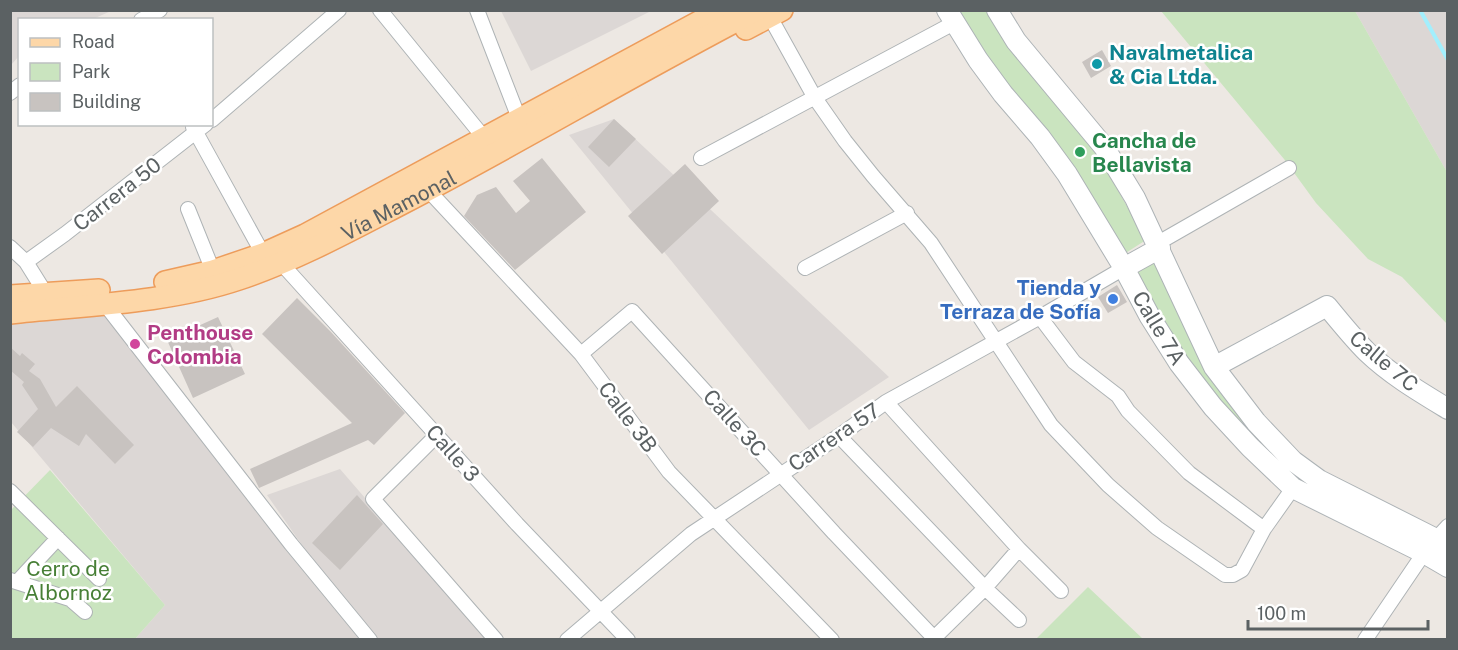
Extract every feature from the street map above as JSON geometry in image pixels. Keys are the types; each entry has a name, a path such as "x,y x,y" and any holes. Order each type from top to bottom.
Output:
{"main road":[{"path":"621,74 652,33 696,10"},
{"name":"Vía Mamonal","path":"10,296 148,284 305,253 428,190 681,40 721,10"},
{"name":"Vía Mamonal","path":"681,40 770,12"},
{"path":"621,74 669,69 770,12"},
{"name":"Vía Mamonal","path":"10,313 163,297 238,279 305,235 520,121 621,74"}],"street":[{"path":"145,18 160,10"},
{"path":"213,119 339,10"},
{"path":"380,10 485,139"},
{"path":"477,10 520,121"},
{"name":"Calle 7A","path":"997,10 1016,41 1104,147 1136,198 1214,367 1256,422 1293,461 1319,480 1439,541 1448,567"},
{"path":"770,12 815,98 852,149 907,213 952,272 995,342 1051,424 1108,485 1157,528 1225,575 1233,575 1242,570 1264,529 1293,488"},
{"path":"701,158 815,98 950,17"},
{"name":"Calle 7A","path":"950,17 1003,94 1040,137 1067,174 1179,363 1213,407 1250,447 1293,488 1439,541"},
{"name":"Calle 3","path":"198,127 272,258 599,611 628,639"},
{"name":"Carrera 50","path":"26,262 65,234 198,127"},
{"path":"1124,268 1289,168"},
{"name":"Calle 3B","path":"428,190 581,354 669,472 832,639"},
{"path":"188,209 213,271"},
{"path":"805,268 907,213"},
{"path":"10,247 26,262 46,294"},
{"name":"Carrera 57","path":"567,639 691,534 839,436 886,402 1124,268"},
{"path":"104,303 291,544 370,639"},
{"name":"Calle 7C","path":"1214,367 1327,306 1353,337 1383,366 1448,409"},
{"name":"Calle 3C","path":"581,354 632,311 934,639"},
{"path":"1040,317 1074,362 1118,396 1128,411 1189,473 1264,529"},
{"path":"886,402 1019,549 1061,591"},
{"path":"437,435 373,499 496,639"},
{"path":"839,436 985,588 1019,620"},
{"path":"10,491 99,579"},
{"path":"58,538 14,581 70,599 85,612"},
{"path":"1365,639 1439,541"},
{"path":"934,639 985,588 1019,549"}],"shaded area":[{"path":"11,10 111,10 95,18 18,18 18,57 11,65"},
{"path":"501,11 651,11 531,71"},
{"path":"1355,11 1447,11 1447,172"},
{"path":"614,119 889,377 809,430 569,135"},
{"path":"110,306 316,565 267,495 340,469 487,639 135,639 165,605 11,422 10,317"}],"green space":[{"path":"951,11 988,11 1098,155 1146,240 1121,256"},
{"path":"1161,11 1355,11 1447,172 1447,324 1402,277 1368,259 1316,203 1284,159"},
{"path":"1156,259 1252,426 1438,545 1296,482 1198,378 1130,272"},
{"name":"Cerro de Albornoz","path":"50,470 165,605 135,639 11,640 11,510"},
{"path":"1088,587 1143,639 1036,639"}],"building":[{"name":"Navalmetalica & Cia Ltda.","path":"1102,50 1111,66 1091,78 1082,62"},
{"path":"614,119 636,139 609,167 588,147"},
{"path":"542,158 586,212 515,270 464,216 477,195 496,187 516,213 530,201 513,181"},
{"path":"685,164 719,201 662,254 628,216"},
{"name":"Tienda y Terraza de Sofía","path":"1117,285 1127,302 1108,313 1098,297"},
{"path":"297,298 405,413 374,445 368,440 259,488 250,469 352,423 262,334"},
{"path":"218,317 245,374 193,398 167,340"},
{"path":"10,347 20,356 22,353 35,364 29,371 40,379 56,407 77,386 134,445 115,464 86,434 79,446 51,428 33,447 17,432 38,409 22,385 24,382 10,370"},
{"path":"357,495 383,524 340,570 312,543"}],"waterway":[{"path":"1420,10 1448,60"}],"place":[{"name":"Navalmetalica & Cia Ltda.","path":"1097,64"},
{"name":"Cancha de Bellavista","path":"1080,152"},
{"name":"Tienda y Terraza de Sofía","path":"1113,299"},
{"name":"Penthouse Colombia","path":"135,344"}]}
